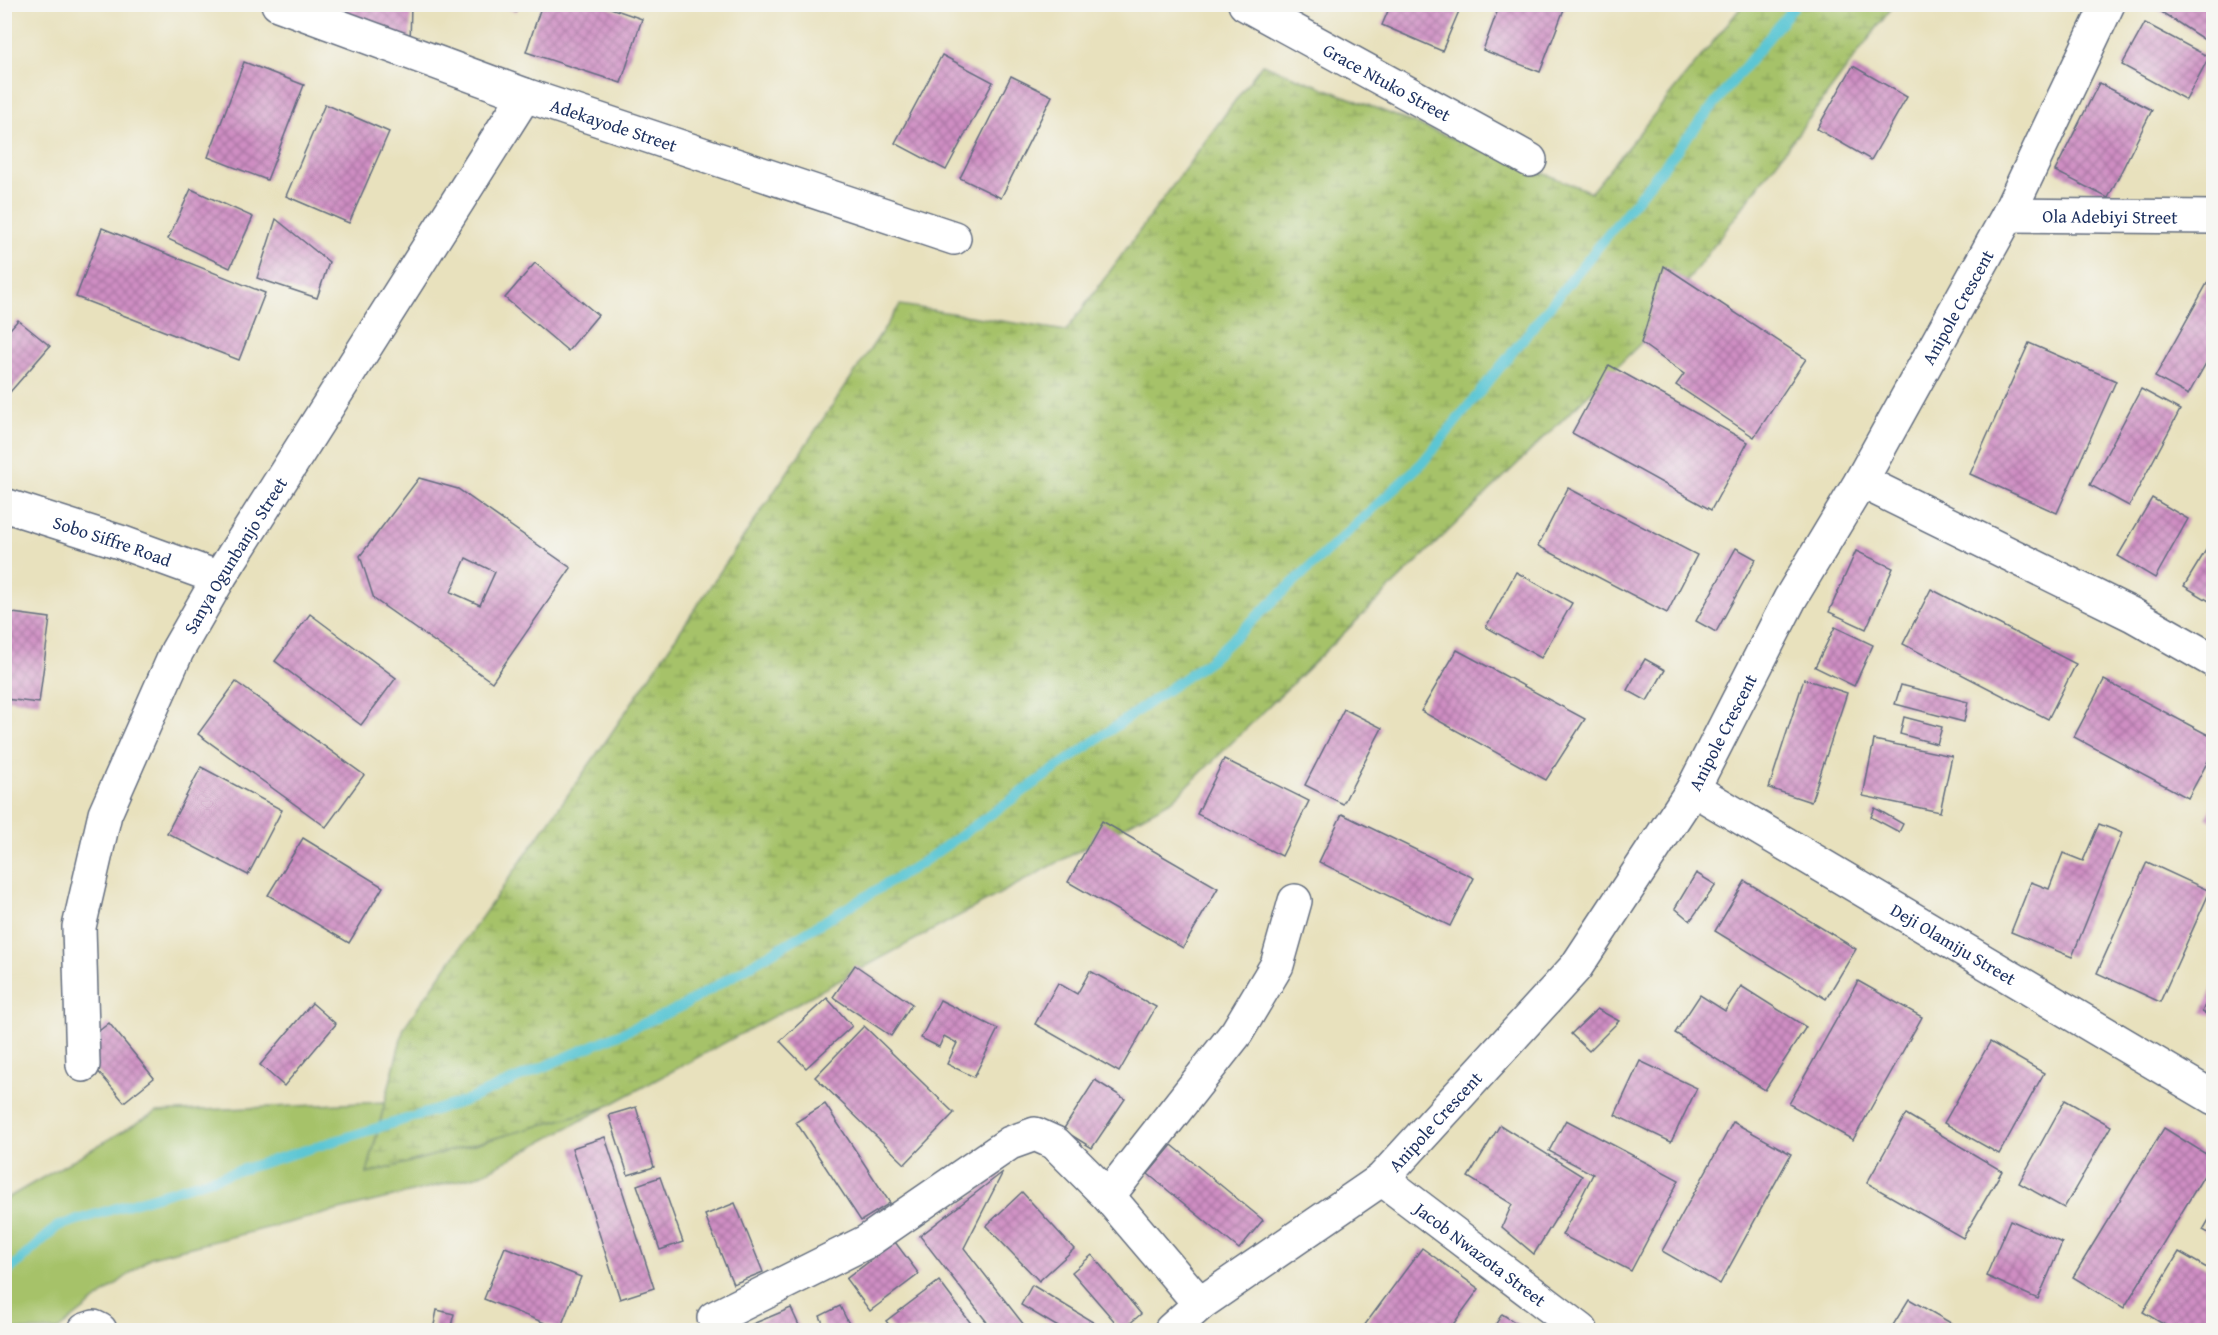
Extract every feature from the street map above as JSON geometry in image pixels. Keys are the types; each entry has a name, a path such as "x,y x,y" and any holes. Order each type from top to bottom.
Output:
{"street":[{"name":"Adekayode Street","path":"278,4 525,95 954,238"},
{"name":"Grace Ntuko Street","path":"1245,4 1530,160"},
{"name":"Anipole Crescent","path":"1171,1330 1200,1304 1382,1179 1576,967 1693,789 1790,599 1861,481 2008,214 2108,4"},
{"name":"Sanya Ogunbanjo Street","path":"83,1065 79,927 105,814 177,651 219,578 525,95"},
{"name":"Ola Adebiyi Street","path":"2008,214 2214,217"},
{"path":"1861,481 2133,615 2214,661"},
{"name":"Sobo Siffre Road","path":"4,505 123,543 219,578"},
{"name":"Deji Olamiju Street","path":"1693,789 2214,1098"},
{"path":"1108,1196 1237,1032 1277,965 1295,901"},
{"path":"714,1318 866,1242 1010,1143 1035,1134 1055,1143 1108,1196 1200,1304"},
{"name":"Jacob Nwazota Street","path":"1382,1179 1581,1330"},
{"path":"85,1330 94,1327 100,1330"}],"green space":[{"path":"1743,5 1894,5 1641,343 1173,800 606,1107 367,1174 404,1027 608,738 900,305 1066,331 1262,64 1591,192"},
{"path":"385,1102 367,1174 606,1107 480,1175 151,1257 58,1330 5,1330 4,1200 156,1112"}],"building":[{"path":"345,4 411,4 410,45 340,17"},
{"path":"496,4 519,4 516,12"},
{"path":"542,4 599,4 642,19 621,83 526,52"},
{"path":"1391,4 1462,4 1442,51 1382,25"},
{"path":"1500,4 1566,4 1540,72 1483,50"},
{"path":"2149,4 2214,4 2214,46"},
{"path":"2145,23 2209,57 2186,100 2122,65"},
{"path":"942,55 993,82 946,170 895,143"},
{"path":"244,62 304,85 267,180 208,157"},
{"path":"1853,66 1907,97 1871,160 1817,129"},
{"path":"1011,76 1052,96 1001,198 960,178"},
{"path":"2099,83 2152,110 2108,198 2055,171"},
{"path":"325,104 389,132 349,223 286,196"},
{"path":"191,189 253,217 230,268 168,239"},
{"path":"276,219 329,262 317,298 257,278"},
{"path":"102,228 265,293 239,360 76,297"},
{"path":"535,263 598,315 568,351 505,298"},
{"path":"1664,266 1806,359 1754,437 1676,385 1684,374 1641,343"},
{"path":"2214,271 2214,349 2188,395 2155,377"},
{"path":"18,320 50,346 4,399 4,336"},
{"path":"2029,343 2116,381 2057,513 1970,474"},
{"path":"1609,365 1748,442 1711,510 1572,433"},
{"path":"2141,389 2180,410 2129,506 2090,485"},
{"path":"419,478 458,489 571,568 492,682 374,599 360,556","holes":["466,558 495,572 480,605 451,592"]},
{"path":"1568,488 1697,555 1667,613 1538,546"},
{"path":"2152,498 2188,519 2155,578 2118,556"},
{"path":"2214,537 2214,604 2184,586"},
{"path":"1736,548 1756,559 1716,632 1696,621"},
{"path":"1856,551 1893,568 1866,629 1829,612"},
{"path":"1516,572 1572,603 1541,658 1486,627"},
{"path":"1931,589 2076,664 2048,719 1903,644"},
{"path":"5,612 50,618 39,703 5,699"},
{"path":"310,614 396,678 361,725 275,661"},
{"path":"1835,627 1873,645 1854,686 1815,667"},
{"path":"1457,650 1585,719 1546,780 1421,711"},
{"path":"1645,659 1665,670 1647,701 1627,690"},
{"path":"1804,679 1847,693 1811,802 1769,788"},
{"path":"2104,680 2214,738 2214,750 2188,798 2074,737"},
{"path":"236,682 364,775 326,827 198,734"},
{"path":"1901,685 1968,702 1964,722 1895,704"},
{"path":"1344,709 1382,728 1343,804 1305,785"},
{"path":"1904,717 1942,727 1937,744 1900,734"},
{"path":"1874,740 1952,756 1940,812 1863,796"},
{"path":"1224,759 1309,801 1282,856 1197,814"},
{"path":"201,767 282,810 248,875 167,833"},
{"path":"2214,804 2214,822 2206,818"},
{"path":"1875,808 1903,824 1899,832 1871,817"},
{"path":"1342,814 1474,878 1450,926 1319,862"},
{"path":"1102,821 1218,888 1183,948 1068,882"},
{"path":"2099,824 2122,833 2072,957 2011,932 2031,882 2049,889 2063,853 2083,861"},
{"path":"303,838 383,887 349,943 268,895"},
{"path":"2147,862 2210,891 2160,1002 2097,973"},
{"path":"1696,873 1716,885 1690,921 1675,908"},
{"path":"1745,881 1856,949 1826,999 1715,931"},
{"path":"855,965 912,1004 891,1036 833,997"},
{"path":"1090,971 1156,1007 1119,1072 1035,1024 1058,983 1077,994"},
{"path":"1858,981 1922,1017 1853,1140 1789,1104"},
{"path":"2214,984 2214,1017 2202,1012"},
{"path":"1741,986 1806,1027 1765,1090 1675,1033 1700,995 1725,1011"},
{"path":"827,998 852,1026 806,1068 780,1041"},
{"path":"940,1000 998,1029 974,1077 947,1064 957,1043 944,1036 939,1047 921,1038"},
{"path":"312,1003 336,1024 284,1086 260,1065"},
{"path":"1597,1009 1619,1021 1589,1051 1571,1034"},
{"path":"109,1023 154,1078 124,1102 86,1057 90,1038"},
{"path":"864,1026 954,1113 905,1164 815,1077"},
{"path":"1990,1042 2044,1073 1999,1154 1944,1123"},
{"path":"1640,1061 1697,1088 1671,1142 1615,1115"},
{"path":"1095,1080 1125,1099 1092,1148 1063,1130"},
{"path":"2065,1100 2111,1126 2064,1208 2019,1183"},
{"path":"825,1104 890,1203 861,1221 796,1122"},
{"path":"636,1107 654,1167 628,1175 609,1115"},
{"path":"1906,1114 2002,1171 1963,1238 1867,1183"},
{"path":"1566,1120 1679,1180 1631,1271 1562,1235 1593,1174 1549,1151"},
{"path":"1733,1122 1791,1154 1720,1284 1662,1251"},
{"path":"1500,1125 1582,1176 1534,1254 1502,1227 1512,1204 1468,1177"},
{"path":"2164,1128 2214,1159 2124,1308 2073,1277"},
{"path":"605,1137 654,1288 620,1299 572,1148"},
{"path":"1172,1145 1263,1220 1239,1249 1148,1174"},
{"path":"1003,1172 964,1248 1028,1330 993,1330 920,1236"},
{"path":"660,1177 683,1242 660,1250 637,1185"},
{"path":"1022,1192 1074,1249 1039,1281 986,1226"},
{"path":"735,1203 763,1272 733,1284 705,1215"},
{"path":"2214,1211 2214,1236 2203,1230"},
{"path":"2010,1220 2062,1243 2038,1299 1986,1276"},
{"path":"895,1242 919,1274 870,1311 846,1279"},
{"path":"505,1247 581,1277 560,1329 484,1299"},
{"path":"1422,1248 1479,1289 1449,1330 1361,1330"},
{"path":"2179,1252 2214,1272 2214,1330 2173,1330 2143,1312"},
{"path":"1092,1255 1141,1314 1122,1330 1072,1272"},
{"path":"939,1281 976,1330 893,1330 886,1321"},
{"path":"1032,1285 1096,1324 1092,1330 1063,1330 1021,1305"},
{"path":"1909,1299 1963,1330 1890,1330"},
{"path":"840,1306 852,1330 826,1330 820,1316"},
{"path":"791,1308 801,1330 750,1330 748,1326"},
{"path":"437,1310 454,1314 450,1330 433,1330"},
{"path":"1502,1314 1527,1330 1492,1330"}],"waterway":[{"path":"4,1275 58,1226 465,1101 679,1008 920,864 1210,660 1422,463 1796,4"}]}
